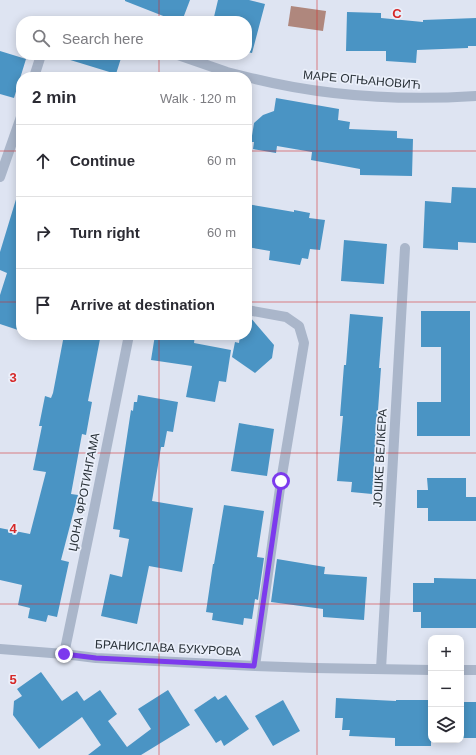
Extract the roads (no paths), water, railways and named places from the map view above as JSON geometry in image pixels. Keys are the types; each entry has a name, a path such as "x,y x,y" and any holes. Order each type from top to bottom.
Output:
{"street":[{"path":"36,72 39,60"},
{"name":"МАРЕ ОГЊАНОВИЋ","path":"192,60 227,72"},
{"name":"МАРЕ ОГЊАНОВИЋ","path":"252,78 311,90 398,98 454,98 476,96"},
{"path":"0,177 16,131"},
{"name":"ЈОШКЕ ВЕЛКЕРА","path":"381,669 405,248"},
{"path":"252,311 286,316 299,326 304,343 281,481 254,666"},
{"name":"ЏОНА ФРОТИНГАМА","path":"64,654 128,340"},
{"name":"БРАНИСЛАВА БУКУРОВА","path":"0,649 96,658 254,666 428,670"},
{"path":"464,670 476,670"}]}
